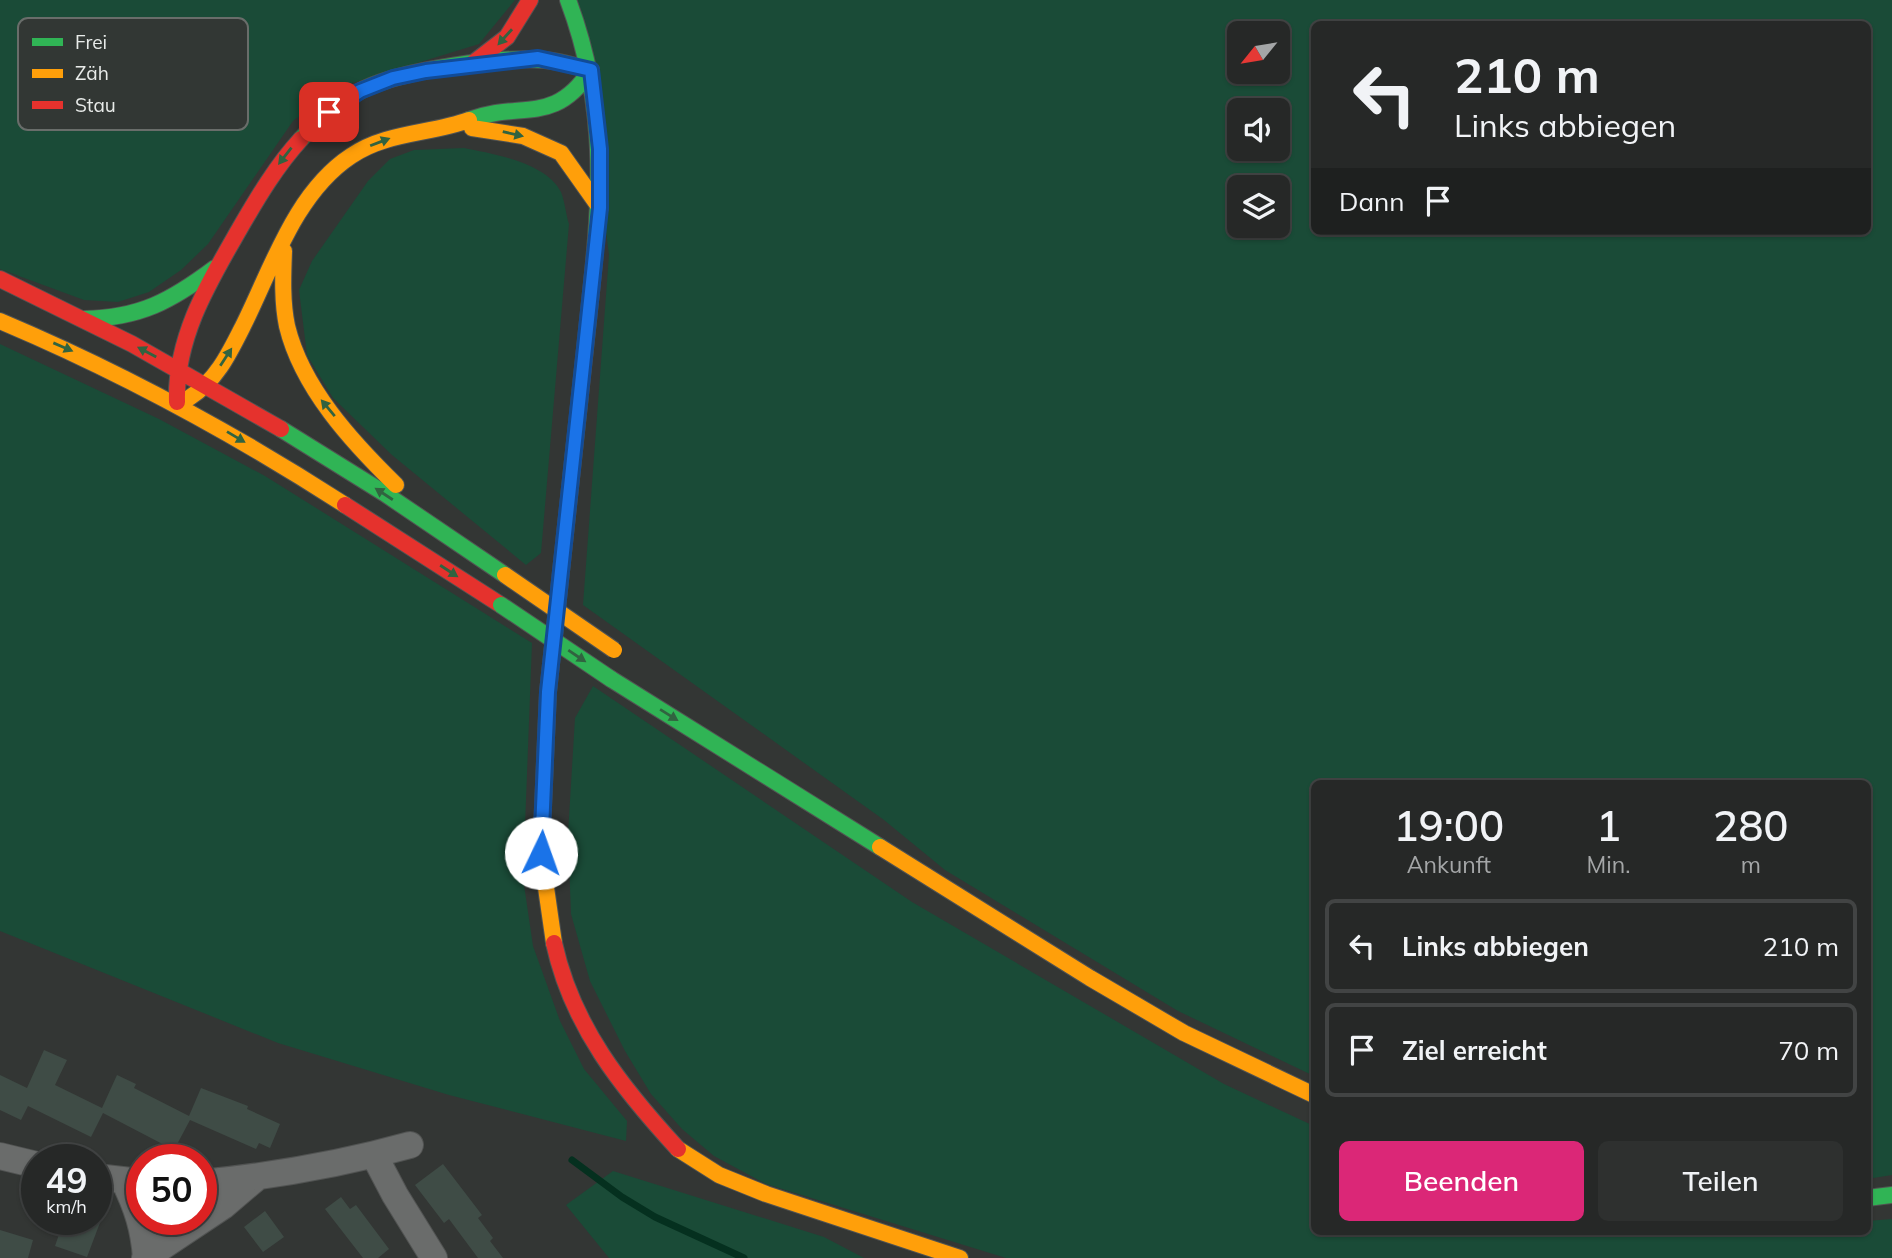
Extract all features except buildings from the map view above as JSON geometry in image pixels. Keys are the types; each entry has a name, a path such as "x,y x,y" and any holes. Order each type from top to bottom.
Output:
{"main road":[{"path":"471,65 507,37 530,0"},
{"path":"568,0 591,70 600,149 600,208 548,692 541,853 548,916 559,966 575,1010 601,1056 633,1101 678,1149 719,1175 766,1194 960,1258"},
{"path":"177,402 178,368 183,344 218,265 277,166 301,136 329,112 360,91 393,78 471,65 538,58 591,70"},
{"path":"177,402 192,396 207,385 229,355 306,204 323,180 341,162 361,149 386,139 450,126 481,115 538,108 561,102 579,87 591,70"},
{"path":"450,126 493,130 547,145 569,162 600,208"},
{"path":"285,241 282,274 290,344 316,394 378,468 461,544"},
{"path":"83,319 111,319 135,315 163,305 218,265"},
{"path":"0,279 178,368 278,425 461,544 620,654"},
{"path":"0,321 92,360 177,402 302,477 611,679 1090,978 1184,1033 1311,1094"},
{"path":"739,740 943,886"},
{"path":"1871,1198 1892,1195"}],"street":[{"path":"217,1182 256,1178 374,1155 410,1144"},
{"path":"374,1155 434,1258"},
{"path":"0,1156 21,1161"},
{"path":"144,1235 146,1258 223,1206 256,1178"}],"green space":[{"path":"0,0 515,0 479,44 336,88 293,121 208,244 181,270 149,292 118,302 84,300 0,269"},
{"path":"577,0 1892,0 1892,1175 1871,1178 1871,780 1311,780 1311,1075 1178,1011 945,870 884,820 583,605 609,255"},
{"path":"464,148 518,161 544,173 561,192 569,224 541,553 526,565 392,455 333,398 307,355 299,290 312,261 368,181 390,159 414,150"},
{"path":"0,344 159,419 265,476 532,643 523,878 533,946 560,1021 584,1069 627,1121 626,1141 449,1095 278,1043 0,931"},
{"path":"593,686 912,902 1224,1084 1311,1125 1311,1235 1871,1235 1871,1221 1892,1219 1892,1258 1006,1258 766,1184 714,1156 682,1129 651,1094 625,1051 590,981 571,914 568,834 575,718"},
{"path":"613,1171 824,1237 864,1258 609,1258 566,1205"}],"waterway":[{"path":"572,1160 622,1197 655,1217 744,1258"}],"traffic: fast":[{"path":"568,0 592,88 597,131 597,216 585,349"},
{"path":"301,139 323,118 364,89 427,70 478,62 525,59 556,61 591,70"},
{"path":"469,120 488,114 549,106 577,88 591,70"},
{"path":"84,319 122,315 154,306 184,290 215,268"},
{"path":"281,429 384,493 505,575"},
{"path":"501,605 611,679"},
{"path":"611,679 880,847"},
{"path":"1871,1198 1892,1195"}],"traffic: slow":[{"path":"189,398 207,384 227,357 287,233 315,190 331,172 351,156 379,142 469,120"},
{"path":"472,128 523,136 561,153 600,208"},
{"path":"284,251 285,317 294,349 304,371 346,432 396,485"},
{"path":"0,321 89,361 177,406 262,453 345,505"},
{"path":"554,943 541,853 548,692 585,349"},
{"path":"505,575 614,650"},
{"path":"880,847 1090,978 1184,1033 1311,1094"},
{"path":"678,1149 719,1175 766,1194 960,1258"}],"traffic: jam":[{"path":"472,64 507,37 530,0"},
{"path":"177,402 182,355 196,311 228,248 261,193 301,139"},
{"path":"0,279 132,344 281,429"},
{"path":"345,505 501,605"},
{"path":"554,943 562,973 586,1029 619,1079 678,1149"}],"route":[{"path":"329,112 360,91 393,78 426,71 538,58 591,70 600,149 600,208 548,692 541,853"}]}
